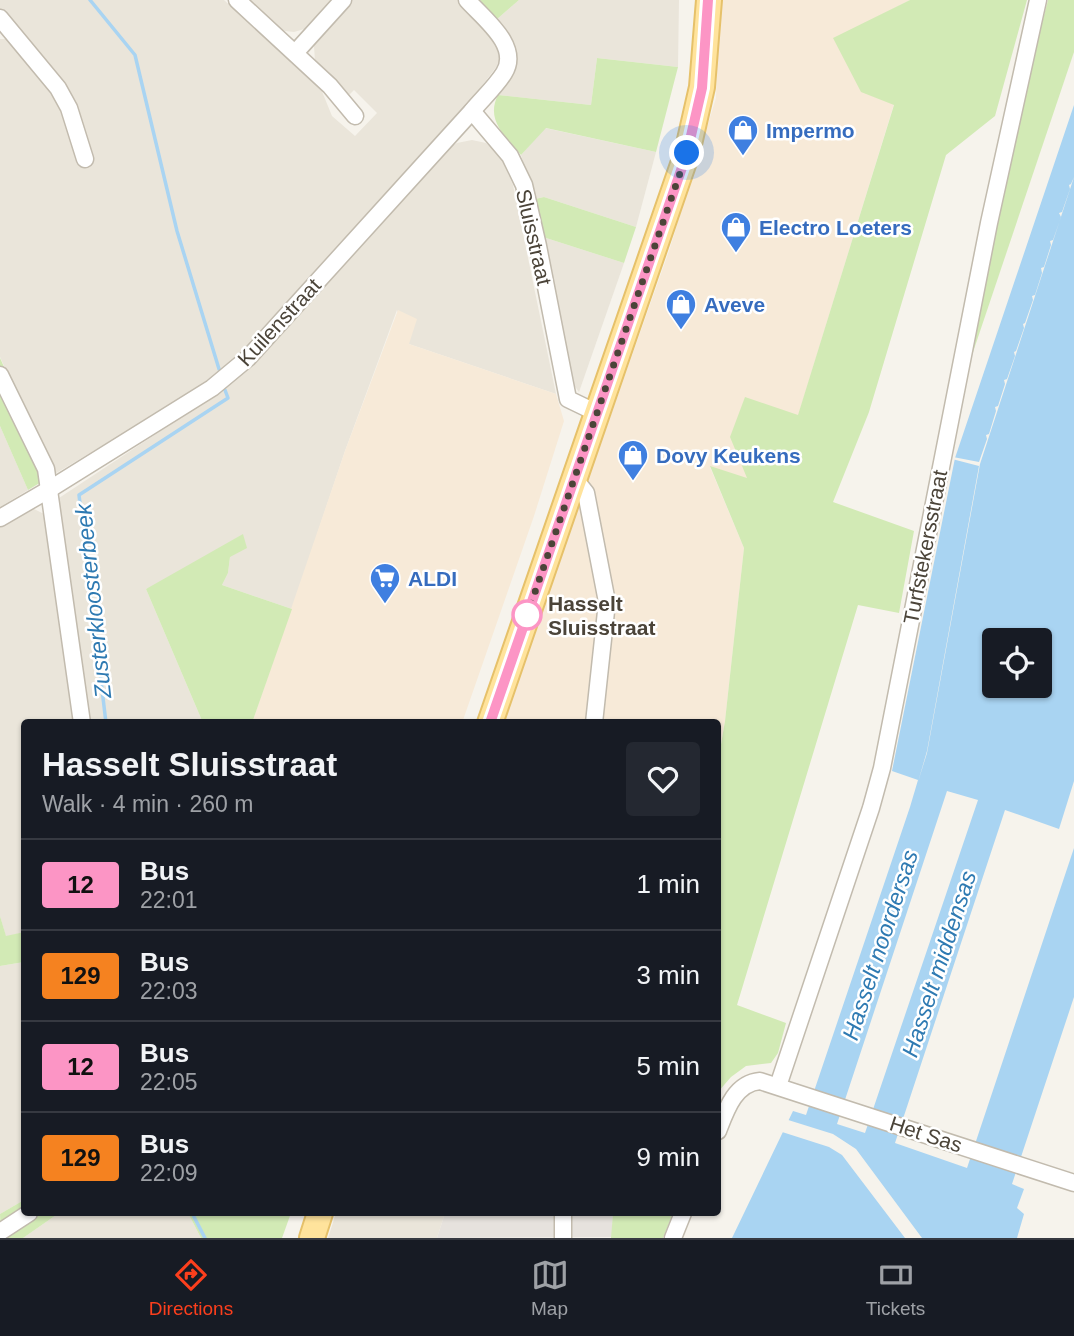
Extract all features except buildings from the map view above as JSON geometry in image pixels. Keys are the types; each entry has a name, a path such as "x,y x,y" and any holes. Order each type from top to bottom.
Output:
{"main road":[{"path":"490,719 687,153 702,88 709,0"},
{"path":"312,1238 319,1216"}],"street":[{"path":"237,0 330,86 355,116"},
{"path":"295,53 343,0"},
{"path":"467,0 502,38 509,54 506,71 472,111"},
{"name":"Turfstekersstraat","path":"786,1088 881,768 989,223 1038,0"},
{"path":"2,25 58,88 69,108 85,159"},
{"name":"Sluisstraat","path":"472,111 510,156 524,185 568,399 597,413"},
{"name":"Kuilenstraat","path":"0,518 212,387 248,358 472,111"},
{"path":"0,375 46,469 81,719"},
{"path":"575,478 586,493 607,602 594,719"},
{"name":"Het Sas","path":"721,1123 728,1106 740,1090 750,1082 760,1081 1074,1183"},
{"path":"0,1232 24,1216"},
{"path":"563,1216 563,1238"},
{"path":"673,1238 682,1216"}],"shaded area":[{"path":"0,0 224,0 321,89 332,116 355,136 377,113 354,90 347,97 315,61 314,46 318,36 352,0 458,0 497,45 500,62 459,116 229,364 187,395 53,475 0,357 0,39 6,39 12,44 62,105 80,166 91,162 71,94 0,11"},
{"path":"246,0 336,0 311,27 294,32 274,26"},
{"path":"519,0 679,0 678,67 597,58 591,105 498,95 511,76 513,43 496,20"},
{"path":"719,0 910,0 834,39 894,104 798,416 747,479 710,467 744,548 721,744 721,719 503,719 669,251 716,98"},
{"path":"545,128 656,152 636,227 544,197 535,199 521,155"},
{"path":"472,140 486,143 500,155 513,185 556,394 409,344 397,310 345,451 292,609 222,585 228,573 230,557 146,589 201,719 89,719 59,498 215,395 258,361 447,149 457,143"},
{"path":"543,237 624,263 579,392 573,384"},
{"path":"398,310 417,319 409,344 556,394 564,421 463,719 253,719 345,451"},
{"path":"0,426 28,490 0,507"},
{"path":"30,507 46,515 73,719 21,719 21,933 6,937 0,916 0,525"},
{"path":"21,962 21,1202 0,1214 0,966"},
{"path":"55,1216 190,1216 201,1238 23,1238"},
{"path":"335,1216 444,1216 437,1238 328,1238"},
{"path":"444,1216 613,1216 612,1237 437,1238"}],"green space":[{"path":"480,0 519,0 496,20"},
{"path":"910,0 1027,0 995,116 946,155 869,412 833,502 914,531 899,613 858,605 737,1005 786,1023 778,1053 771,1063 746,1066 721,1089 721,744 744,548 710,466 747,478 730,437 745,397 798,415 894,105 861,92 833,38"},
{"path":"1048,0 1074,0 1074,52 968,367 1022,100"},
{"path":"597,58 678,67 656,152 546,128 521,155 499,128 494,112 498,95 591,105"},
{"path":"544,197 636,227 624,263 543,237 535,199"},
{"path":"0,358 53,475 28,490 0,426"},
{"path":"243,534 247,548 230,557 228,573 222,585 292,609 253,719 201,719 146,589"},
{"path":"0,916 6,936 21,933 21,962 0,966"},
{"path":"21,1202 21,1216 55,1216 23,1238 1,1238 0,1214"},
{"path":"190,1216 290,1216 282,1238 201,1238"},
{"path":"613,1216 672,1216 663,1238 611,1238"}],"water":[{"path":"1074,105 1074,781 1059,829 1005,810 895,1143 967,1168 1074,848 1074,997 1012,1184 1024,1189 1017,1208 1024,1214 1017,1238 732,1238 793,1111 806,1115 918,780 892,771 955,458","holes":["947,791 978,800 865,1133 837,1124"]}],"pier":[{"path":"1059,222 980,464 927,753 918,782 927,751 979,466 952,459 979,462 995,407 998,406 1005,384 1004,380 1007,379 1033,300 1032,296 1035,295 1041,268 1044,267 1050,241 1053,240"},
{"path":"785,1119 833,1134 856,1149 922,1238 905,1238 842,1155 829,1147 779,1131"}],"waterway":[{"name":"Zusterkloosterbeek","path":"90,0 135,55 177,231 219,369"},
{"name":"Zusterkloosterbeek","path":"106,719 79,495 228,398 225,390"},
{"name":"Zusterkloosterbeek","path":"194,1216 205,1238"}],"bus line":[{"name":"12","path":"491,719 687,153 702,88 708,0"}],"place":[{"name":"Impermo","path":"743,157"},
{"name":"Electro Loeters","path":"736,254"},
{"name":"Aveve","path":"681,331"},
{"name":"Dovy Keukens","path":"633,482"},
{"name":"ALDI","path":"385,605"},
{"name":"Hasselt Sluisstraat","path":"527,615"}],"route":[{"path":"527,615 525,621 687,153"}],"water label":[{"name":"Hasselt noordersas","path":"880,945"},
{"name":"Hasselt middensas","path":"939,964"}]}
